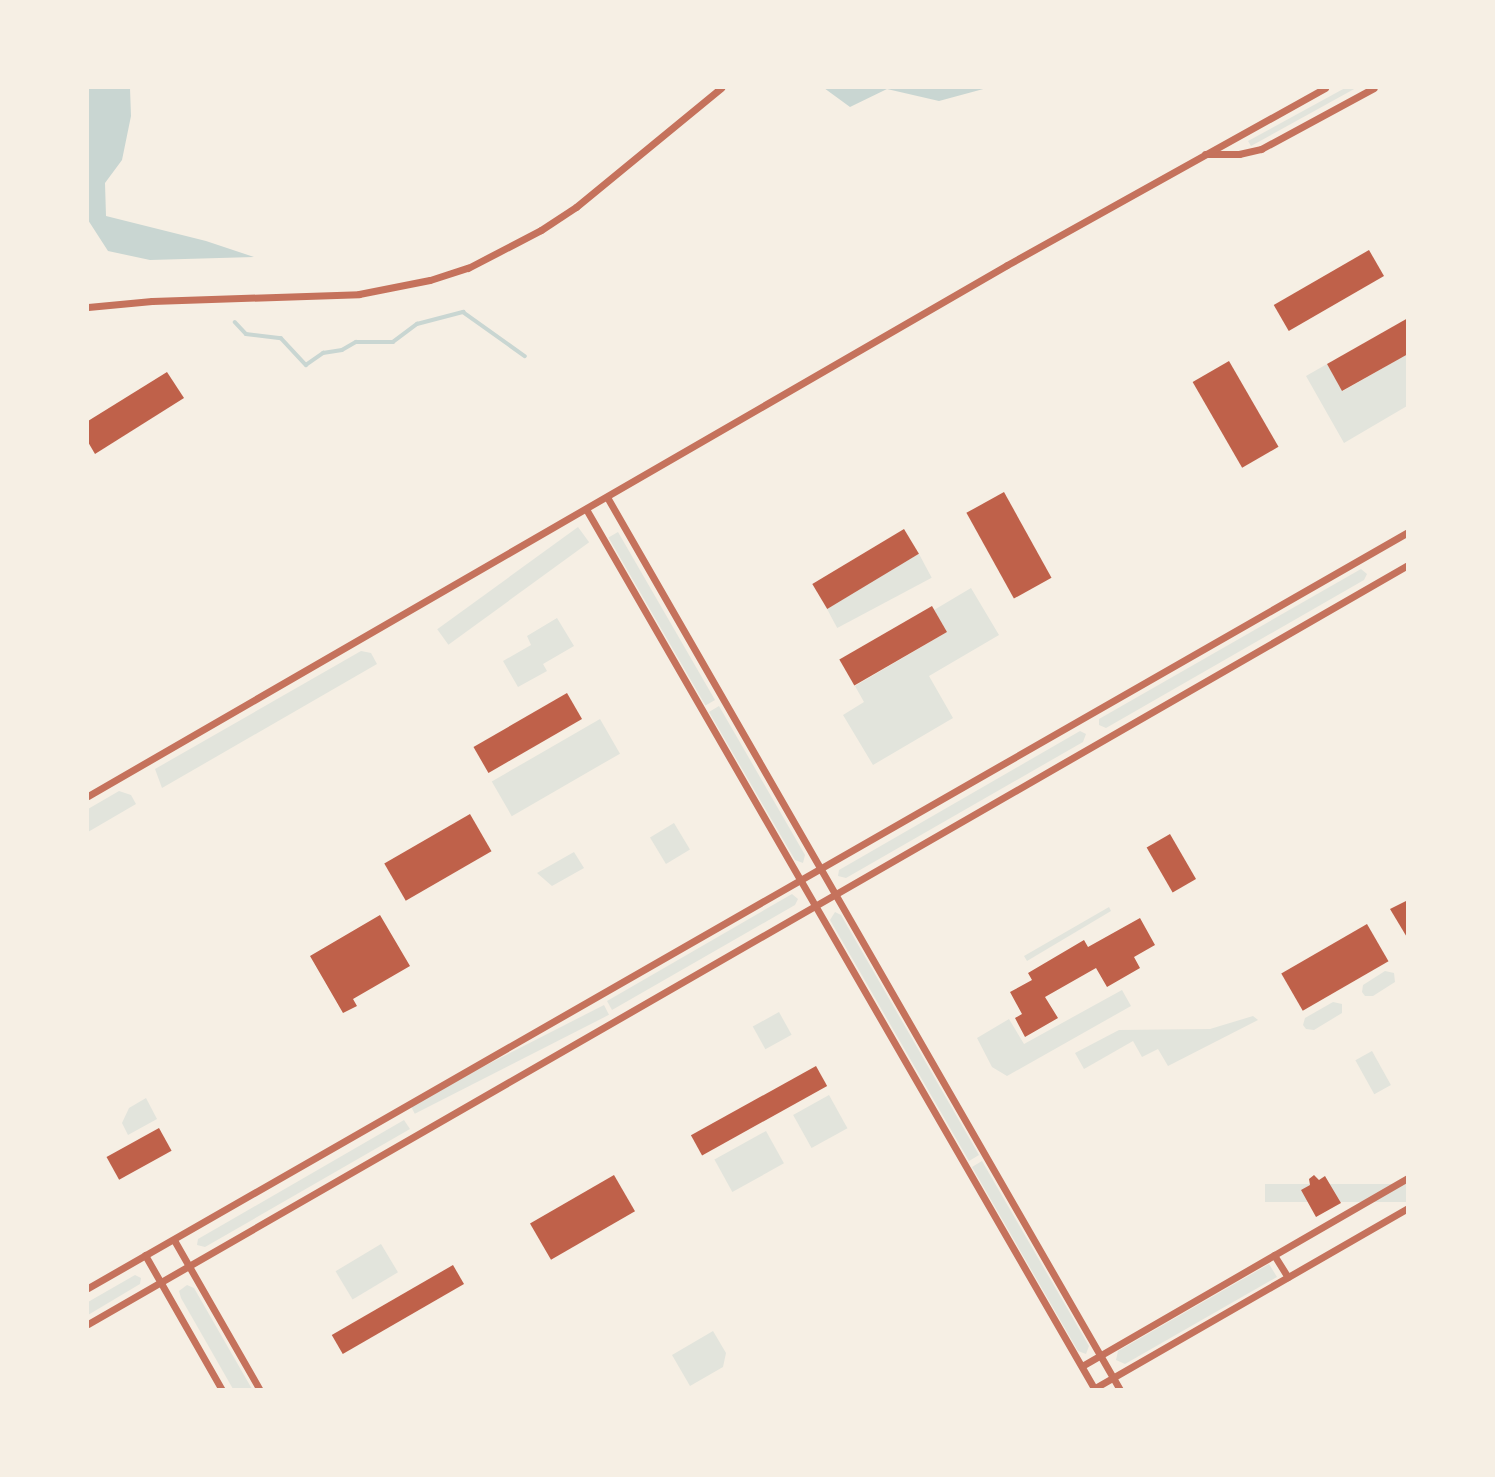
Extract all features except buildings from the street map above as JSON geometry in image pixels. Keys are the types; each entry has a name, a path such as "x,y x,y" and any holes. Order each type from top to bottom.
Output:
{"street":[{"path":"88,307 188,299 359,294 430,280 468,268 541,230 576,207 722,88"},
{"path":"88,796 1205,154 1325,88"},
{"path":"1205,154 1239,154 1261,149 1374,88"},
{"path":"607,497 1120,1390"},
{"path":"586,509 1095,1389 1408,1208"},
{"path":"88,1288 1408,532"},
{"path":"88,1324 1408,565"},
{"path":"1082,1366 1408,1178"},
{"path":"174,1240 260,1390"},
{"path":"145,1255 222,1390"},
{"path":"1274,1255 1288,1277"}],"shaded area":[{"path":"88,88 130,88 131,116 122,160 105,183 106,216 206,241 254,257 150,260 108,251 88,220"},
{"path":"824,88 987,88 939,101 887,89 850,107"},
{"path":"1345,88 1356,88 1251,146 1248,141"},
{"path":"1407,354 1407,406 1344,443 1306,376 1327,364 1343,391"},
{"path":"578,527 589,542 448,645 437,629"},
{"path":"618,532 715,700 705,706 608,538"},
{"path":"919,554 932,578 837,628 825,604"},
{"path":"1361,569 1367,574 1364,580 1106,728 1099,725 1099,719"},
{"path":"971,588 999,635 929,676 953,718 873,765 843,715 864,702 855,686 947,632 934,610"},
{"path":"557,618 574,646 543,664 547,671 518,687 503,661 531,645 527,636"},
{"path":"361,651 371,653 377,664 162,788 155,769"},
{"path":"719,706 805,855 803,863 795,860 709,712"},
{"path":"600,719 620,754 512,816 492,782"},
{"path":"1080,731 1086,734 1083,742 846,878 838,876 839,870"},
{"path":"119,791 131,795 136,804 88,832 88,809"},
{"path":"674,823 690,850 666,864 650,837"},
{"path":"574,852 584,868 552,886 537,873"},
{"path":"792,894 798,899 795,905 612,1010 607,1001"},
{"path":"1109,907 1111,911 1027,961 1024,956"},
{"path":"835,912 841,915 979,1155 969,1161 830,920"},
{"path":"1385,971 1394,973 1395,982 1373,996 1365,996 1362,992 1363,985"},
{"path":"1122,990 1131,1006 1007,1076 992,1067 977,1038 1009,1019 1024,1044"},
{"path":"1333,1002 1342,1004 1342,1013 1314,1030 1306,1029 1303,1025 1305,1018"},
{"path":"604,1005 609,1015 415,1114 410,1104"},
{"path":"779,1012 792,1035 765,1049 753,1027"},
{"path":"1253,1016 1258,1020 1168,1066 1158,1049 1142,1057 1133,1041 1084,1069 1075,1053 1119,1030 1210,1029"},
{"path":"1372,1051 1391,1085 1374,1094 1355,1060"},
{"path":"829,1095 847,1128 812,1148 793,1115"},
{"path":"146,1098 157,1119 128,1135 122,1123 129,1108"},
{"path":"404,1120 410,1129 205,1247 197,1245 198,1239"},
{"path":"766,1131 784,1163 732,1192 714,1160"},
{"path":"982,1161 1089,1346 1086,1354 1078,1351 972,1167"},
{"path":"1265,1184 1407,1184 1407,1202 1265,1202"},
{"path":"381,1244 398,1272 353,1300 336,1271"},
{"path":"1269,1264 1277,1277 1125,1364 1116,1360 1118,1351"},
{"path":"135,1275 141,1278 140,1284 88,1315 88,1302"},
{"path":"187,1285 194,1288 252,1389 233,1389 181,1298 179,1291"},
{"path":"713,1331 726,1353 723,1367 690,1386 672,1355"}],"waterway":[{"path":"235,322 246,334 281,338 306,365 323,353 342,350 356,342 393,342 417,324 463,312 525,356"}]}
